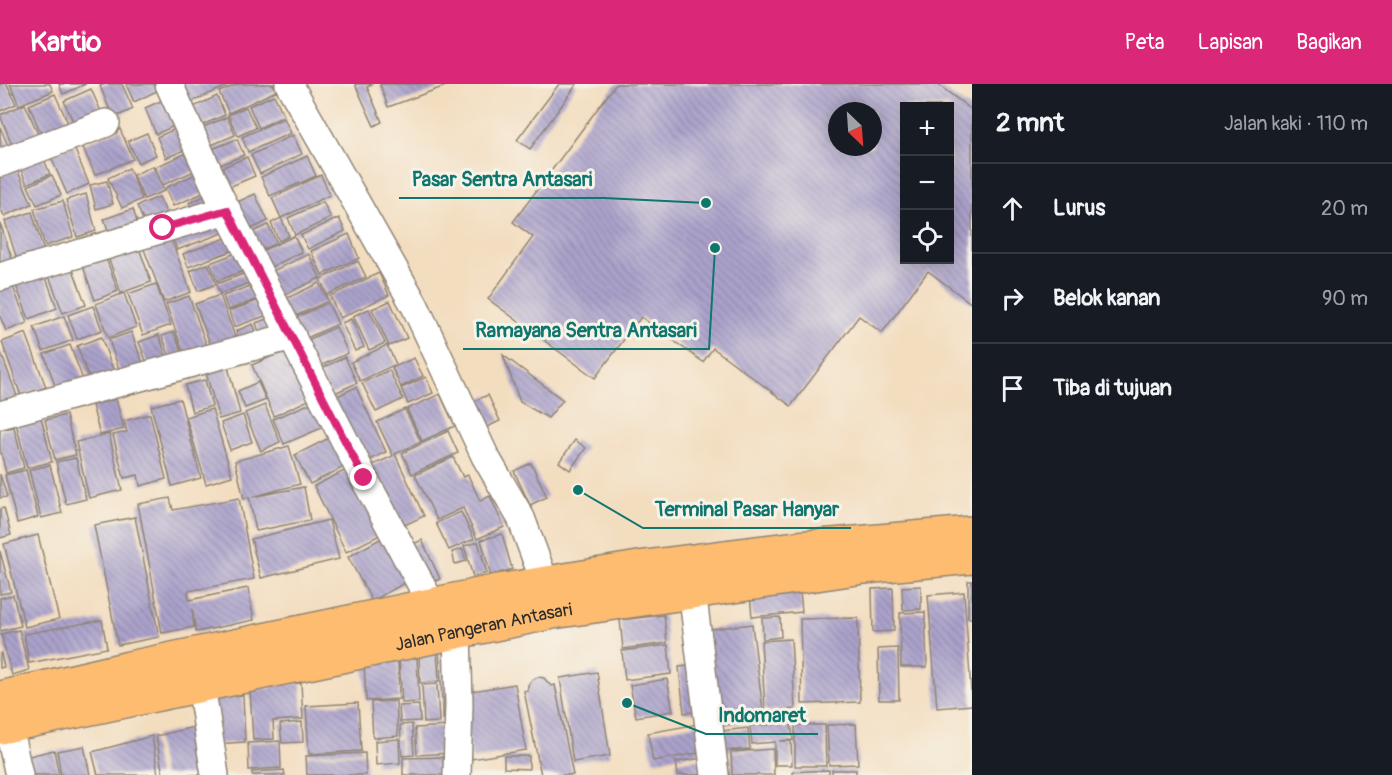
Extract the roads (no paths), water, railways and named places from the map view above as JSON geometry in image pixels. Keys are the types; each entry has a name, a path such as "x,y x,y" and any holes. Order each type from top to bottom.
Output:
{"highway":[{"name":"Jalan Pangeran Antasari","path":"3,717 201,685 341,640 432,605 498,591 645,567 797,548 972,533"},
{"name":"Jalan Pangeran Antasari","path":"3,717 341,640 457,632 553,612 692,591 864,567 972,557"}],"street":[{"path":"169,84 176,104 227,210 364,478 432,605"},
{"path":"289,84 415,306 485,456 521,518 545,583"},
{"path":"0,163 106,123"},
{"path":"0,277 227,210"},
{"path":"0,415 292,336"},
{"path":"692,591 715,775"},
{"path":"457,632 459,704 457,775"},
{"path":"201,685 215,775"},
{"path":"3,717 19,775"}],"place":[{"name":"Pasar Sentra Antasari","path":"706,203"},
{"name":"Ramayana Sentra Antasari","path":"715,248"},
{"name":"Terminal Pasar Hanyar","path":"578,490"},
{"name":"Indomaret","path":"627,703"}]}
